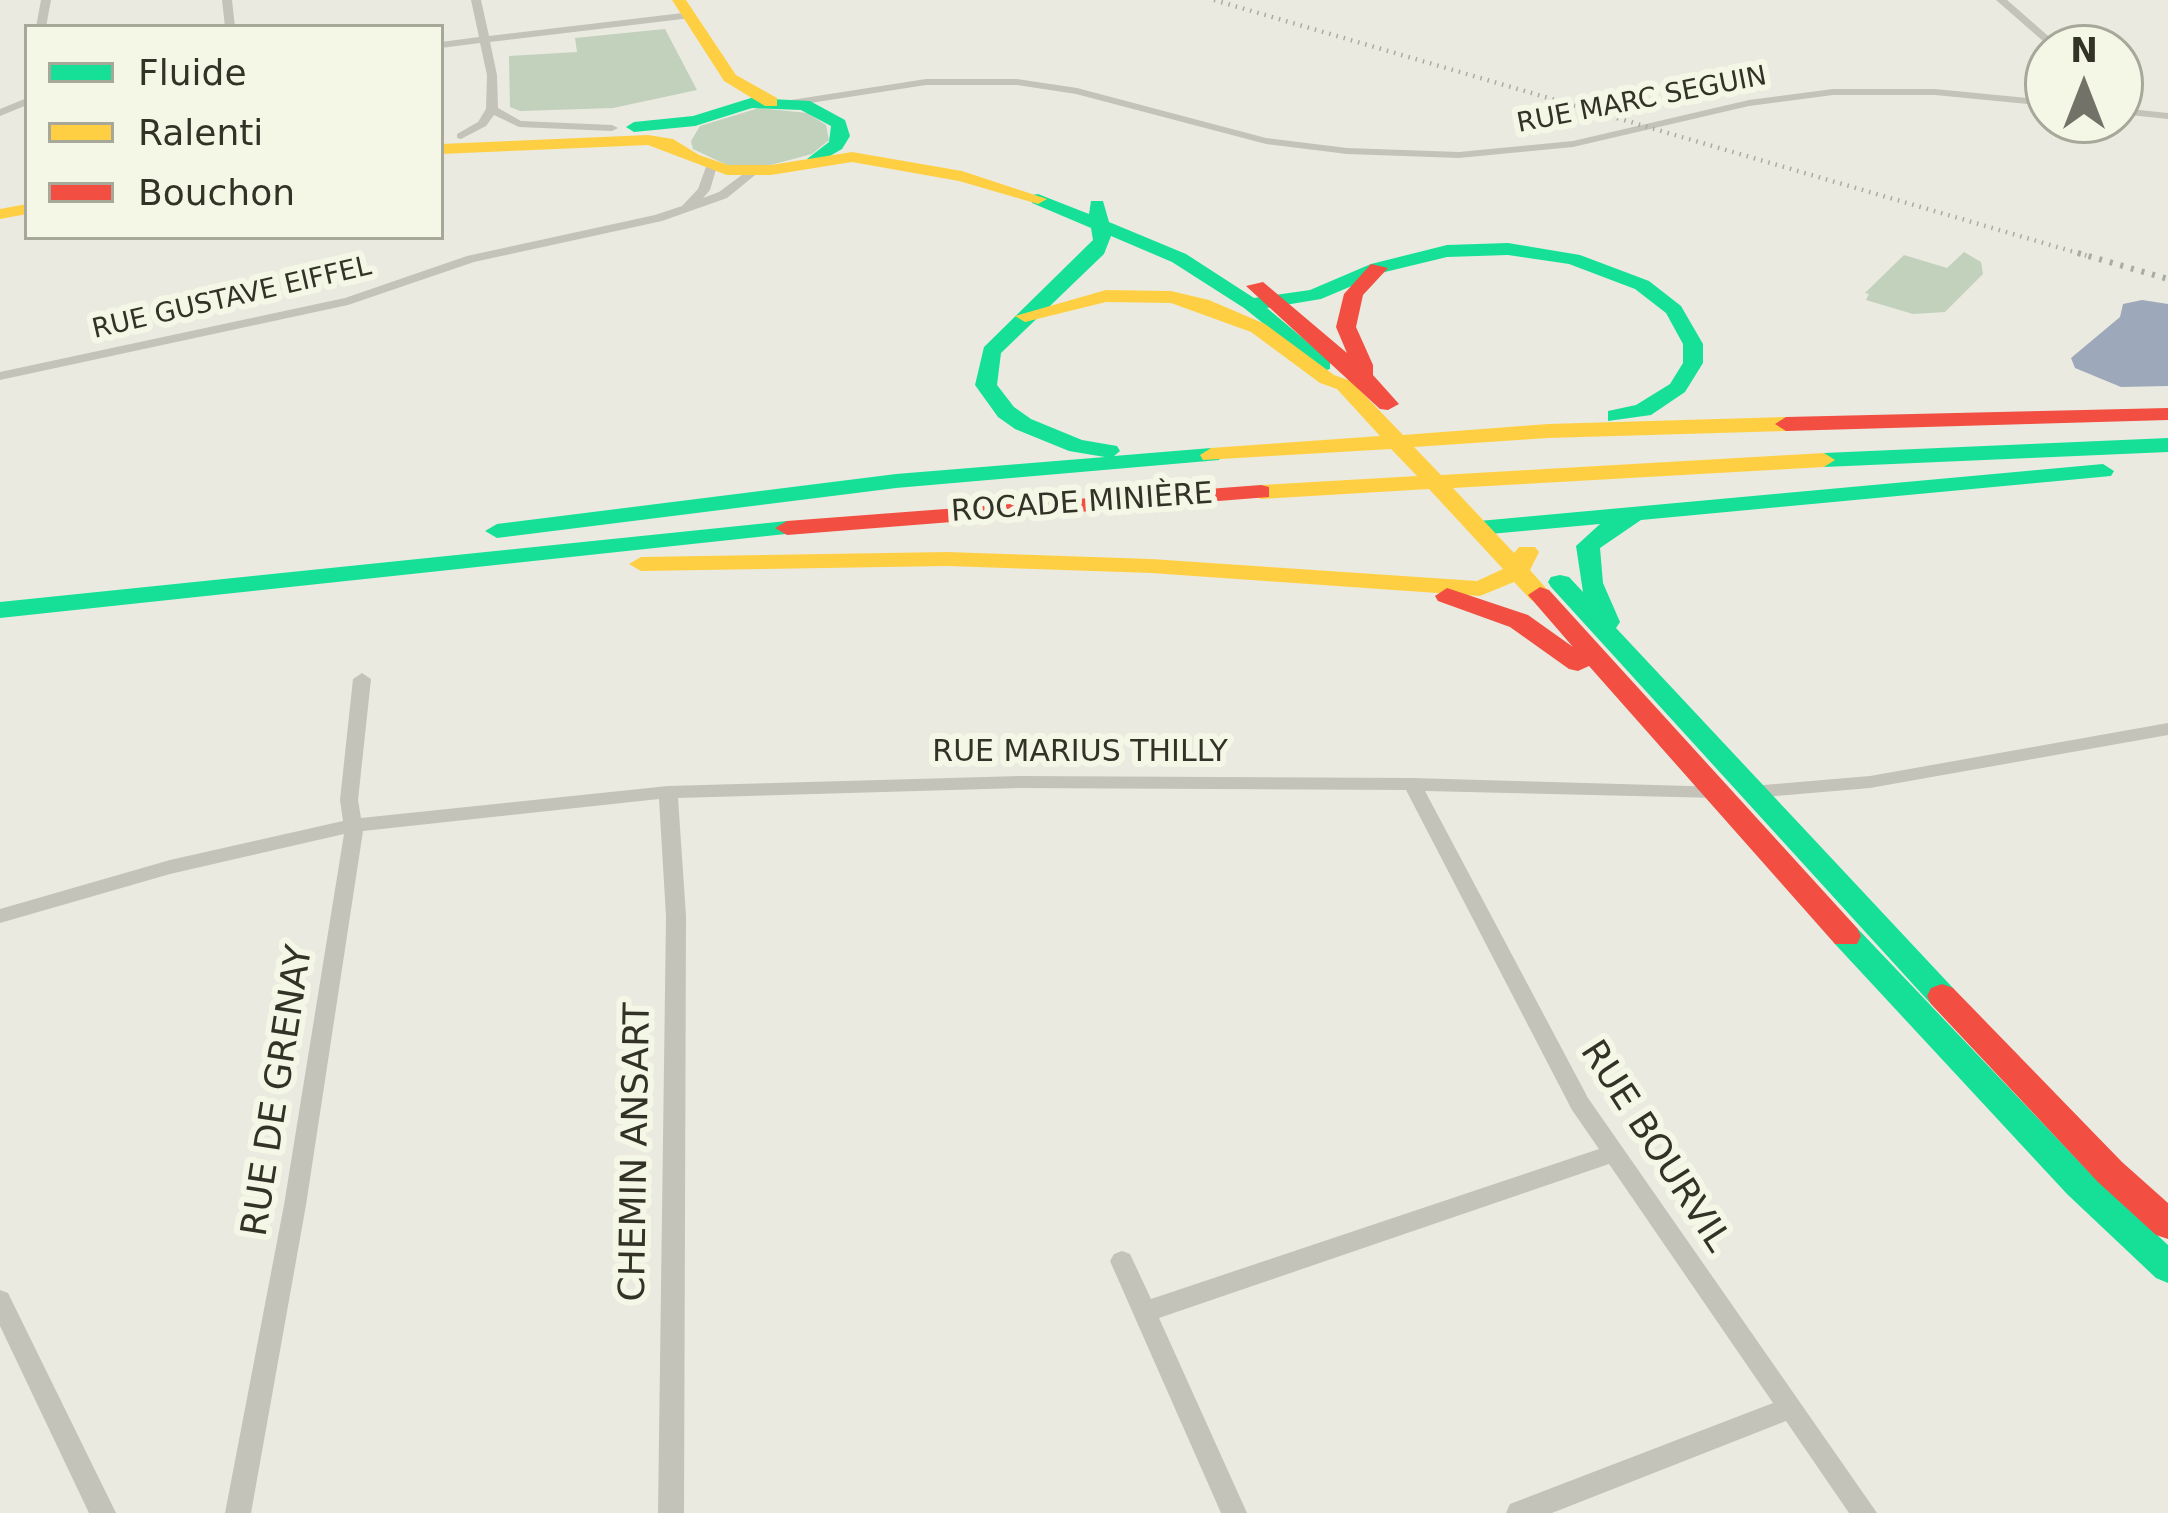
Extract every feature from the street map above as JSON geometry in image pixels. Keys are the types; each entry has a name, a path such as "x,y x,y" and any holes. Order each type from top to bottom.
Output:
{"main road":[{"path":"685,8 730,78 781,103 826,113 840,130 980,168 1099,213 1264,303 1353,381 1486,521 1697,769"},
{"path":"683,151 680,141 727,93 730,78"},
{"path":"448,141 612,128 781,103"},
{"path":"812,160 840,130"},
{"path":"448,141 648,140 711,166 754,171 864,157 926,168 1099,213"},
{"path":"1099,213 1102,240 1096,250 991,351 986,385 1023,424 1077,446 1117,453 1214,455"},
{"path":"1264,303 1314,295 1416,256 1474,248 1537,251 1609,270 1642,285 1674,310 1694,344 1693,363 1678,388 1643,410 1548,431"},
{"path":"1353,381 1363,364 1350,341 1346,312 1354,294 1378,268"},
{"path":"1024,316 1106,296 1171,297 1202,304 1258,328 1327,379 1353,381"},
{"path":"405,544 896,481 1214,455 1548,431 2168,414"},
{"name":"ROCADE MINIÈRE","path":"0,590 405,544 1074,485 1628,451 2168,426"},
{"name":"ROCADE MINIÈRE","path":"0,610 615,543 1207,494 2168,445"},
{"path":"1486,521 1664,510 2168,465"},
{"path":"1608,631 1609,614 1587,564 1588,546 1622,521 1664,510"},
{"path":"314,574 344,582 859,557 1151,566 1480,589 1523,561"},
{"path":"1523,561 1608,631 1726,759 1776,836 1914,1012 2079,1184 2168,1267"},
{"path":"1412,587 1519,620 1552,642 1776,836 2110,1172 2168,1224"}],"street":[{"path":"448,141 482,124 492,109 486,39 476,0"},
{"path":"2001,0 2029,24"},
{"path":"444,45 685,8"},
{"name":"RUE MARC SEGUIN","path":"781,103 971,80 1052,86 1266,141 1347,151 1495,153 1617,135 1749,103 1833,92 1935,92 2024,101"},
{"name":"RUE MARC SEGUIN","path":"840,130 856,102 893,87"},
{"path":"492,109 519,124 612,128"},
{"path":"682,211 704,190 711,166"},
{"name":"RUE GUSTAVE EIFFEL","path":"0,376 348,301 471,259 682,211 724,195 754,171"},
{"name":"RUE DE GRENAY","path":"238,1513 295,1205 352,826 349,800 362,679"},
{"name":"RUE MARIUS THILLY","path":"0,916 170,867 352,826 668,792 1020,782 1778,791 1972,767 2168,729"},
{"name":"RUE BOURVIL","path":"1412,784 1580,1104 1864,1513"},
{"name":"CHEMIN ANSART","path":"668,792 676,916 671,1513"},
{"path":"1146,1312 1615,1153"},
{"path":"1122,1261 1234,1513"},
{"path":"0,1301 103,1513"},
{"path":"1519,1513 1790,1408"}],"green space":[{"path":"665,29 697,90 613,108 520,111 510,107 509,56 577,52 575,38"},
{"path":"759,108 807,113 826,125 829,140 812,154 763,167 727,165 693,149 691,141 700,126"},
{"path":"1964,252 1981,262 1983,274 1945,312 1913,314 1866,300 1869,294 1865,293 1904,255 1947,268"}],"water":[{"path":"2142,300 2168,304 2168,386 2121,387 2075,368 2071,358 2120,317 2123,304"}],"railway":[{"path":"1214,0 2088,256"},
{"path":"2078,253 2168,279"}],"traffic: fast":[{"path":"634,127 695,121 751,103 804,105 839,124 841,136 836,145 816,159"},
{"path":"1038,199 1179,258 1251,304 1323,365"},
{"path":"1097,205 1102,240 1097,250 991,351 986,385 1006,412 1023,424 1077,446 1109,451"},
{"path":"1251,304 1314,295 1378,268 1447,251 1508,249 1573,259 1642,285 1674,310 1693,344 1693,363 1678,388 1643,410 1616,416"},
{"path":"1824,460 2168,445"},
{"path":"497,531 896,481 1211,455"},
{"path":"1479,528 2103,471"},
{"path":"1608,622 1591,583 1588,546 1604,531 1630,519"},
{"path":"0,610 787,528"},
{"path":"1560,582 1942,996"},
{"path":"1846,936 2079,1184 2168,1267"}],"traffic: slow":[{"path":"679,0 730,78 771,102"},
{"path":"444,149 648,140 667,143 693,159 727,170 771,170 852,157 962,176 1038,199"},
{"path":"0,214 24,210"},
{"path":"1025,316 1106,296 1171,297 1202,304 1258,328 1327,379 1344,385 1540,595"},
{"path":"1211,455 1548,431 1786,424"},
{"path":"1261,492 1824,460"},
{"path":"641,564 947,559 1151,566 1480,589 1518,571 1527,552"}],"traffic: jam":[{"path":"1378,268 1354,294 1346,327 1363,365 1362,376 1388,404"},
{"path":"1256,286 1362,376"},
{"path":"1786,424 2168,414"},
{"path":"787,528 1261,492"},
{"path":"1540,595 1846,936"},
{"path":"1447,596 1519,621 1578,663"},
{"path":"1942,996 2110,1172 2168,1224"}]}
